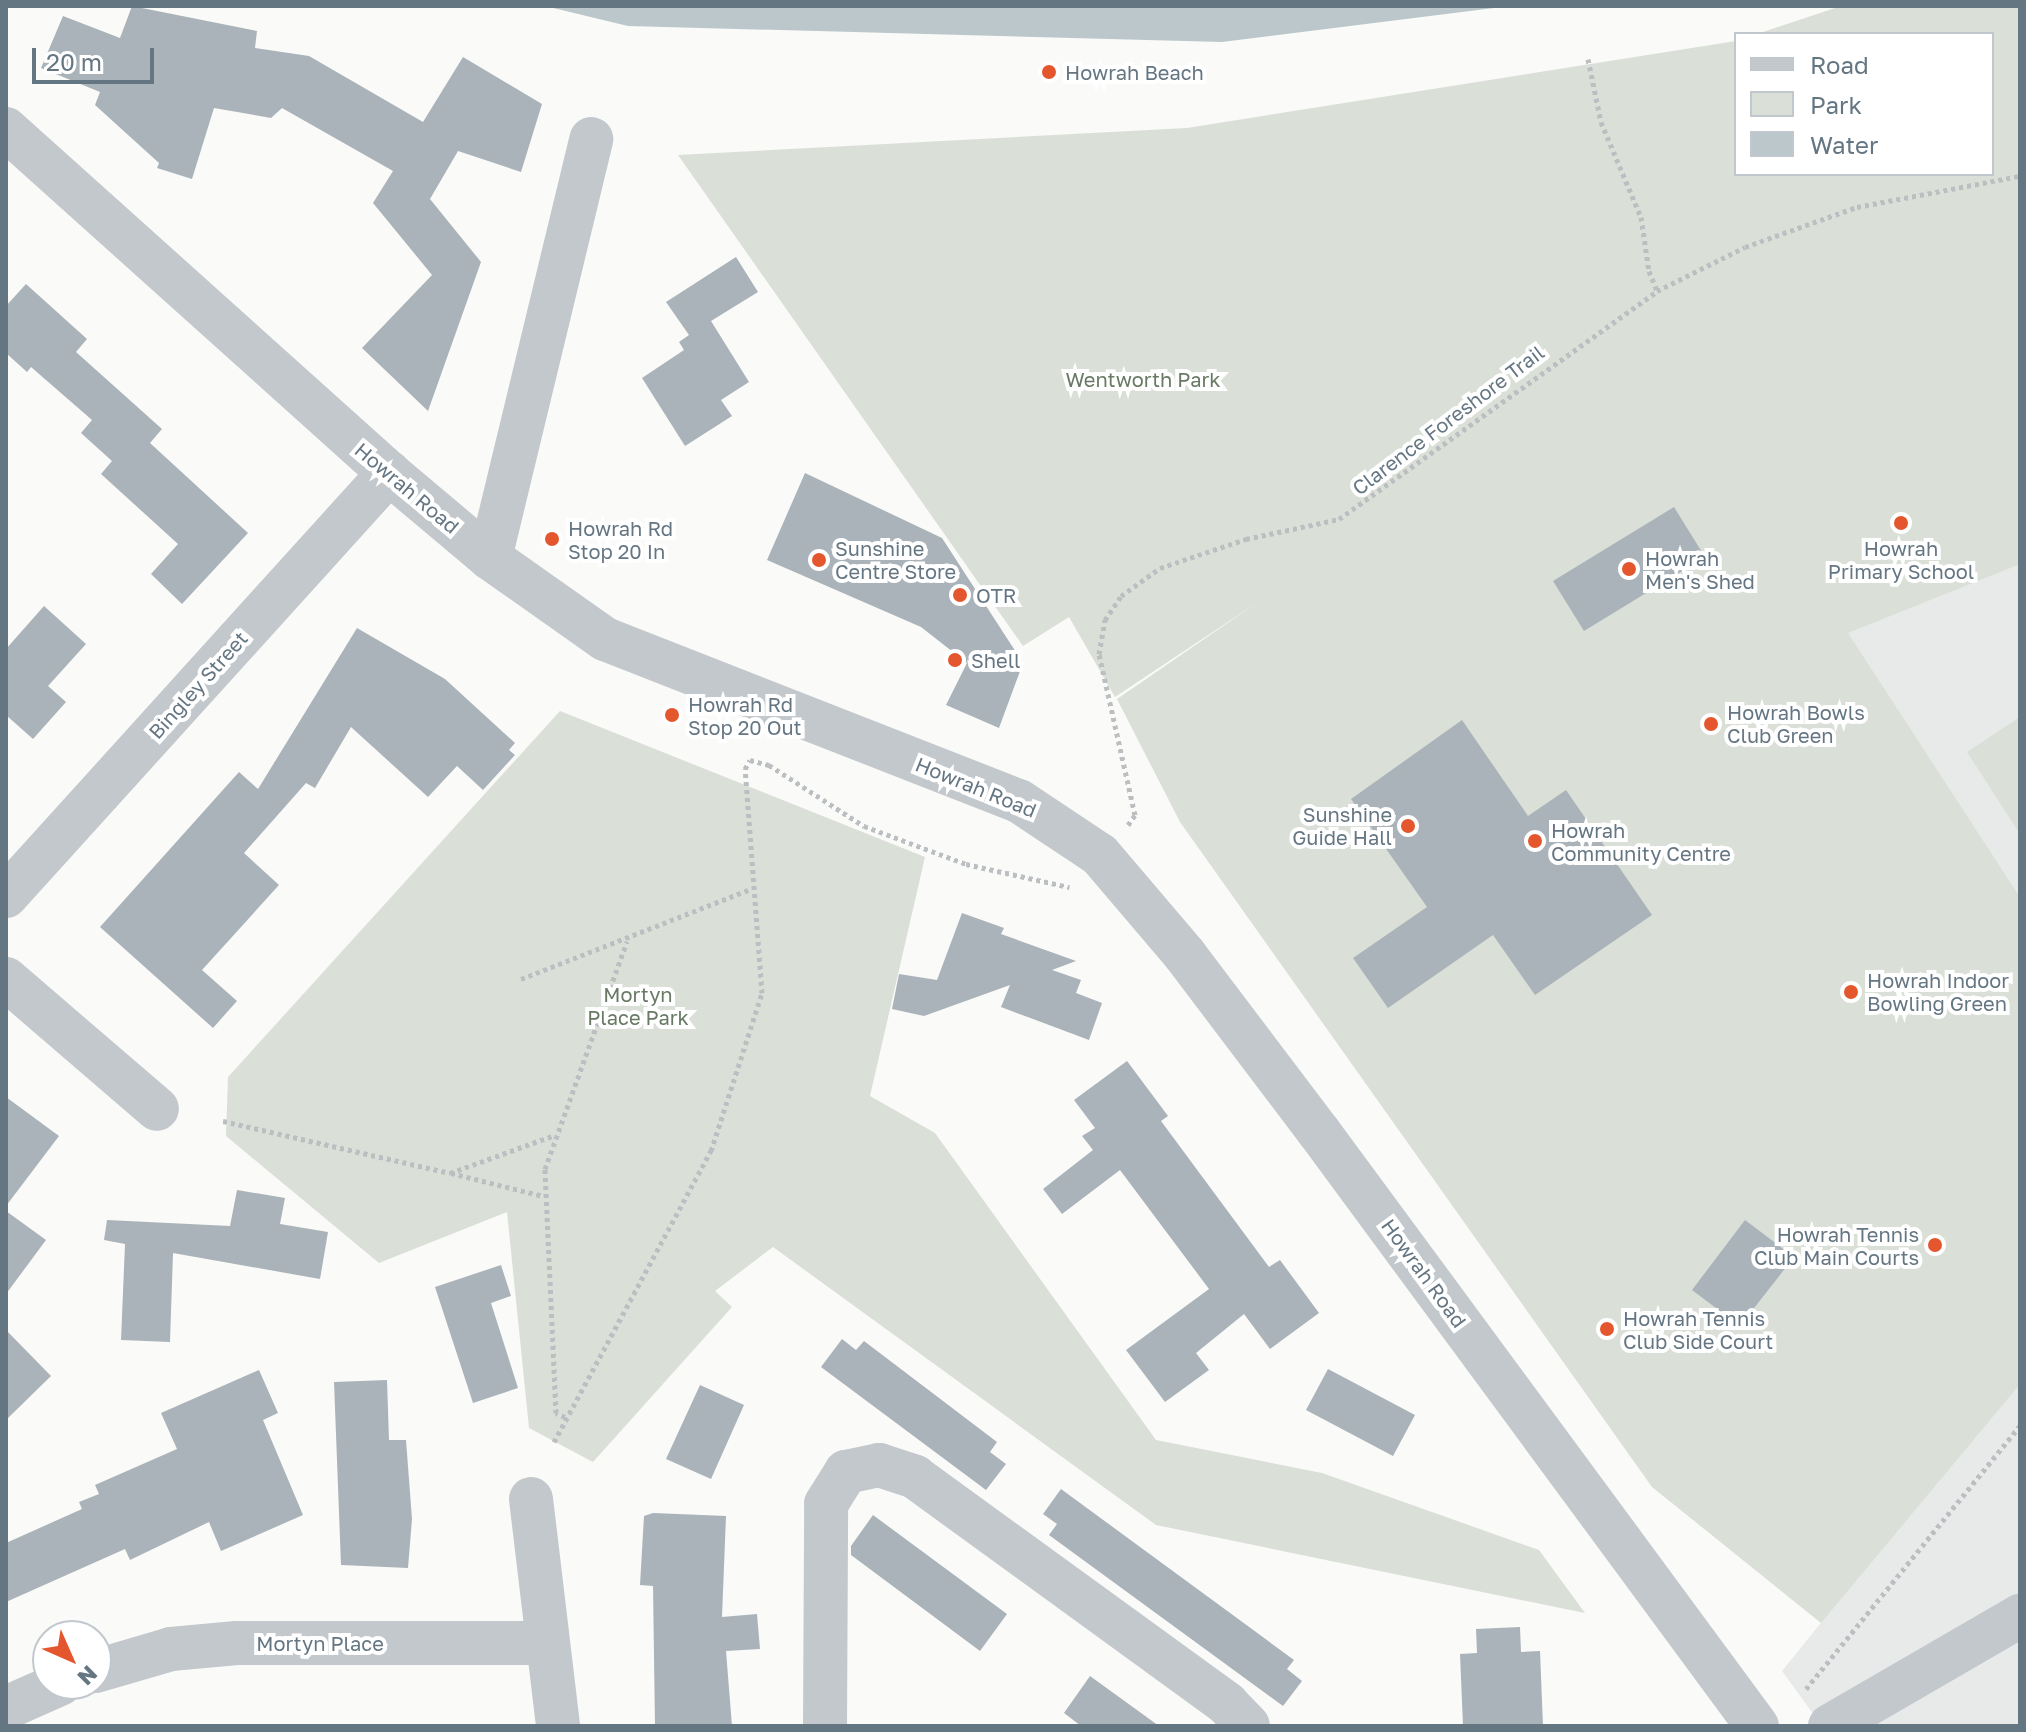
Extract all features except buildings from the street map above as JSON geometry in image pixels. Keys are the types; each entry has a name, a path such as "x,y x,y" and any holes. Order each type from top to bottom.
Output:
{"street":[{"name":"Howrah Road","path":"6,129 389,473 490,558 605,639 1019,801 1100,855 1158,920 1319,1132 1757,1726"},
{"path":"490,558 591,139"},
{"name":"Bingley Street","path":"6,896 389,473"},
{"path":"6,979 157,1109"},
{"path":"825,1726 826,1504 834,1484 846,1472 879,1465 915,1477 1227,1704 1248,1726"},
{"path":"531,1499 558,1726"},
{"path":"1812,1714 2020,1616"},
{"name":"Mortyn Place","path":"112,1666 171,1649 237,1643 546,1643"},
{"path":"6,1708 32,1696"}],"path":[{"path":"1588,59 1601,122 1641,217 1657,291"},
{"name":"Clarence Foreshore Trail","path":"1124,832 1135,815 1099,654 1105,620 1121,596 1160,568 1200,553 1339,519 1657,291 1745,247 1857,207 2020,176"},
{"path":"554,1442 711,1151 762,993 751,889 745,769 750,760 769,765 864,826 966,864 1068,888 1078,878"},
{"path":"521,979 627,941 751,889"},
{"path":"565,1417 556,1413 543,1196 555,1135 627,941"},
{"path":"223,1121 543,1196"},
{"path":"450,1173 555,1135"},
{"path":"1812,1714 2020,1426"}],"shaded area":[{"path":"2020,197 2020,897 1826,600"},
{"path":"2020,1376 2020,1726 1822,1726 1782,1671"}],"green space":[{"name":"Wentworth Park","path":"1841,6 2020,6 2020,564 1848,633 2020,897 2020,1384 1821,1623 1652,1487 1180,822 1117,699 1258,602 1115,697 1069,617 1023,646 678,155 1187,128 1734,41 1734,176 1994,176 1994,32 1763,32"},
{"name":"Mortyn Place Park","path":"560,711 925,857 870,1096 935,1133 1156,1440 1322,1473 1539,1550 1585,1613 1156,1525 773,1247 715,1291 732,1307 593,1462 529,1428 507,1212 379,1263 226,1136 228,1077"},
{"path":"2020,717 2020,834 1967,752"}],"water":[{"path":"545,6 1510,6 1222,42 628,26"}],"place":[{"name":"Howrah Beach","path":"1049,72"},
{"name":"Howrah Primary School","path":"1901,523"},
{"name":"Howrah Rd Stop 20 In","path":"552,539"},
{"name":"Sunshine Centre Store","path":"819,560"},
{"name":"Howrah Men's Shed","path":"1629,569"},
{"name":"OTR","path":"960,595"},
{"name":"Shell","path":"955,660"},
{"name":"Howrah Rd Stop 20 Out","path":"672,715"},
{"name":"Howrah Bowls Club Green","path":"1711,724"},
{"name":"Sunshine Guide Hall","path":"1408,826"},
{"name":"Howrah Community Centre","path":"1535,841"},
{"name":"Howrah Indoor Bowling Green","path":"1851,992"},
{"name":"Howrah Tennis Club Main Courts","path":"1935,1245"},
{"name":"Howrah Tennis Club Side Court","path":"1607,1329"}]}
